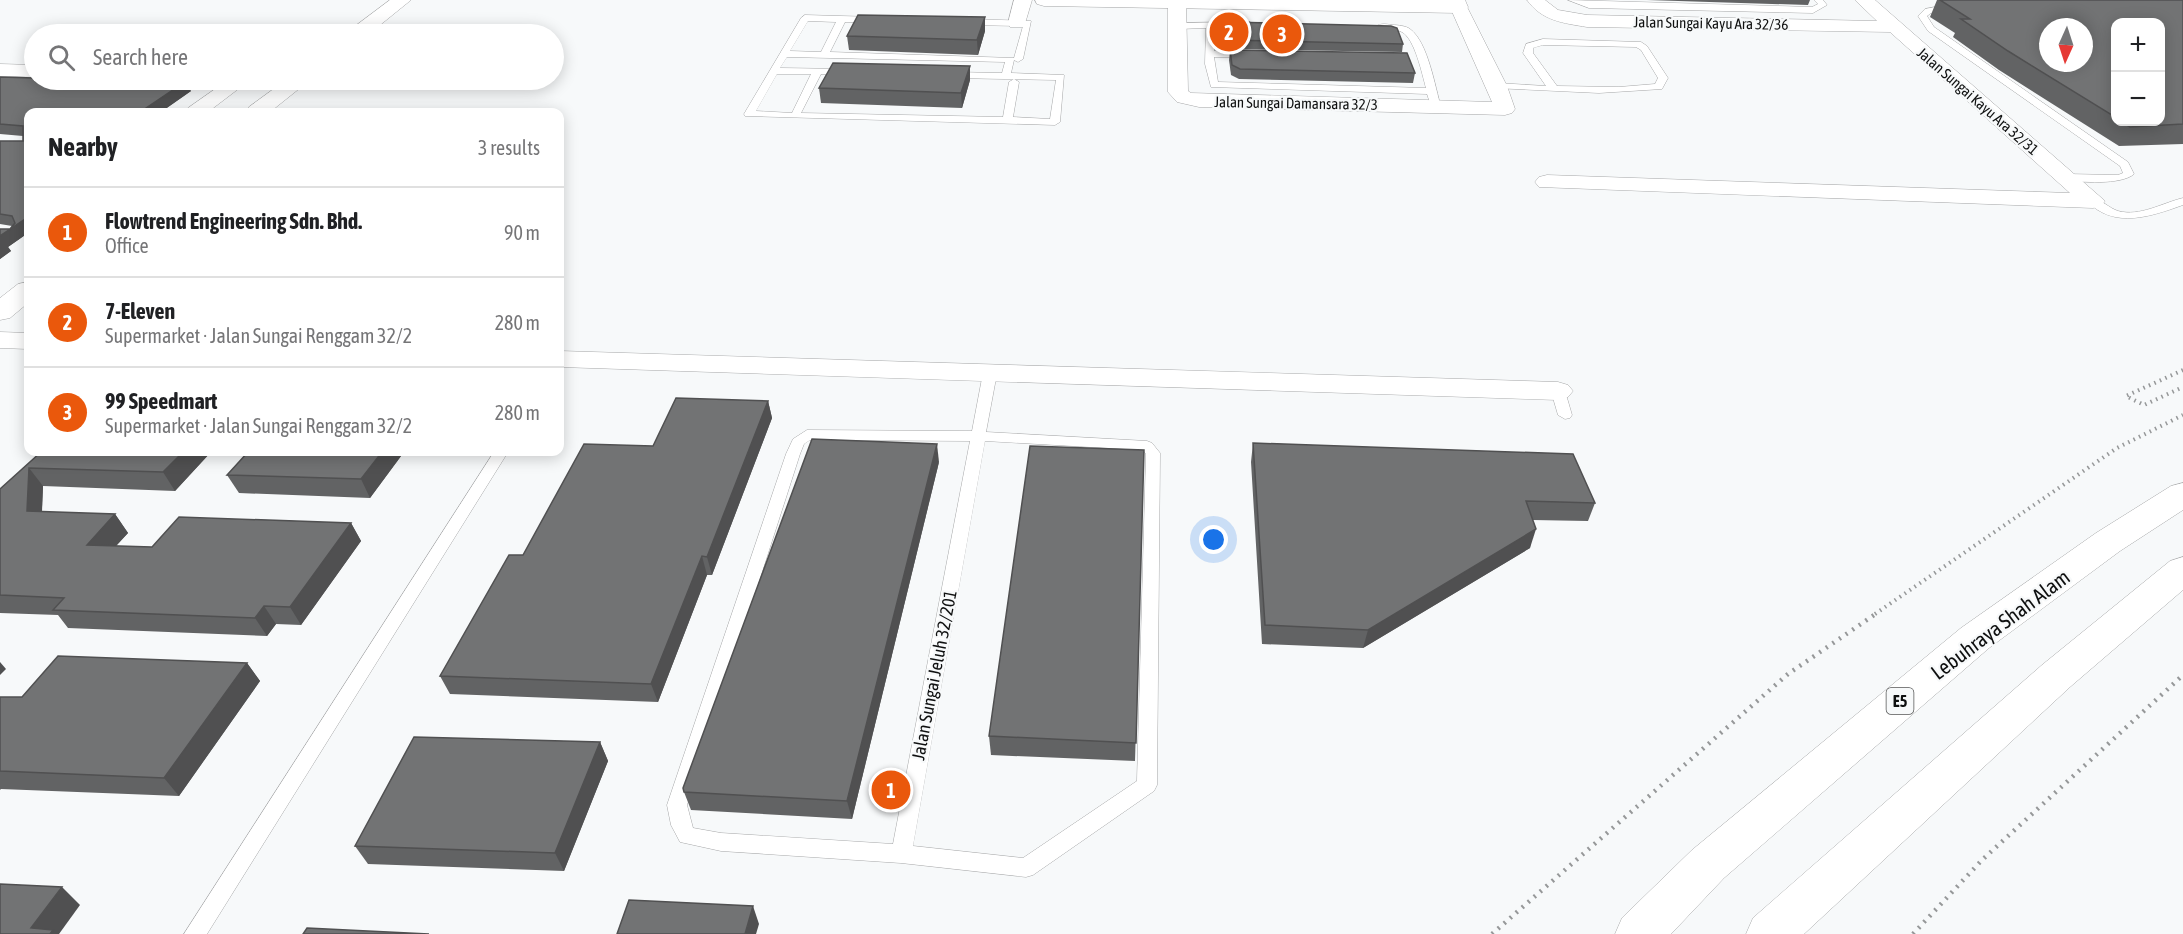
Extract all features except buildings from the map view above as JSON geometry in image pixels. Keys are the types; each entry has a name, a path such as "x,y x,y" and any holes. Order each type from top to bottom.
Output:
{"main road":[{"path":"370,24 402,0"},
{"path":"1044,0 1457,4"},
{"path":"262,108 286,90"},
{"path":"0,312 24,293"},
{"name":"Lebuhraya Shah Alam","path":"1639,934 1708,864 1975,638 2108,542 2183,494"},
{"path":"1770,934 2056,676 2183,570"}],"street":[{"path":"1017,22 1023,0"},
{"name":"Jalan Sungai Kayu Ara 32/36","path":"1536,0 1541,8 1558,17 1587,21 1894,27"},
{"name":"Jalan Sungai Kayu Ara 32/31","path":"1864,0 2093,201"},
{"name":"Jalan Sungai Damansara 32/3","path":"1177,3 1178,92 1184,98 1199,101 1433,99 1505,109 1497,86"},
{"path":"1457,4 1497,86"},
{"path":"0,70 24,71"},
{"path":"201,108 226,90"},
{"path":"1547,182 2093,201"},
{"path":"0,340 24,341"},
{"path":"564,359 990,373 1561,403"}],"lane":[{"path":"1572,0 1589,5 1813,10 1823,5 1818,0"},
{"path":"1958,7 1928,11 1922,16 1931,29 2124,164 2129,174 2119,178 2066,177"},
{"path":"888,20 805,18 748,114 1055,122 1061,77 1010,79 947,74"},
{"path":"824,55 842,19"},
{"path":"958,21 1028,23 1018,59"},
{"path":"1178,26 1254,24"},
{"path":"1211,26 1210,54 1214,86 1433,99 1422,58 1410,34 1406,30 1365,27"},
{"path":"1497,86 1553,88 1641,90 1659,87 1663,78 1644,48 1638,44 1543,42 1529,46 1528,52 1553,88"},
{"path":"784,54 1010,59 1008,120"},
{"path":"1210,54 1257,55"},
{"path":"1411,58 1422,58"},
{"path":"774,71 852,72"},
{"path":"795,116 817,72"},
{"path":"2093,201 2104,210 2140,217 2183,201"},
{"name":"Jalan Sungai Jeluh 32/201","path":"902,854 990,373"},
{"path":"807,435 979,436 1147,446 1153,453 1147,785 1026,868 902,854 721,842 687,836 681,825 677,805 798,442 807,435"},
{"path":"195,934 498,456"}],"path":[{"path":"2183,370 2126,396 2144,405 2183,387"},
{"path":"1492,934 1788,674 2117,448 2183,415"},
{"path":"1913,934 1982,860 2183,675"}],"place":[{"name":"7-Eleven","path":"1229,32"},
{"name":"99 Speedmart","path":"1282,34"},
{"name":"Flowtrend Engineering Sdn. Bhd.","path":"891,790"}]}
